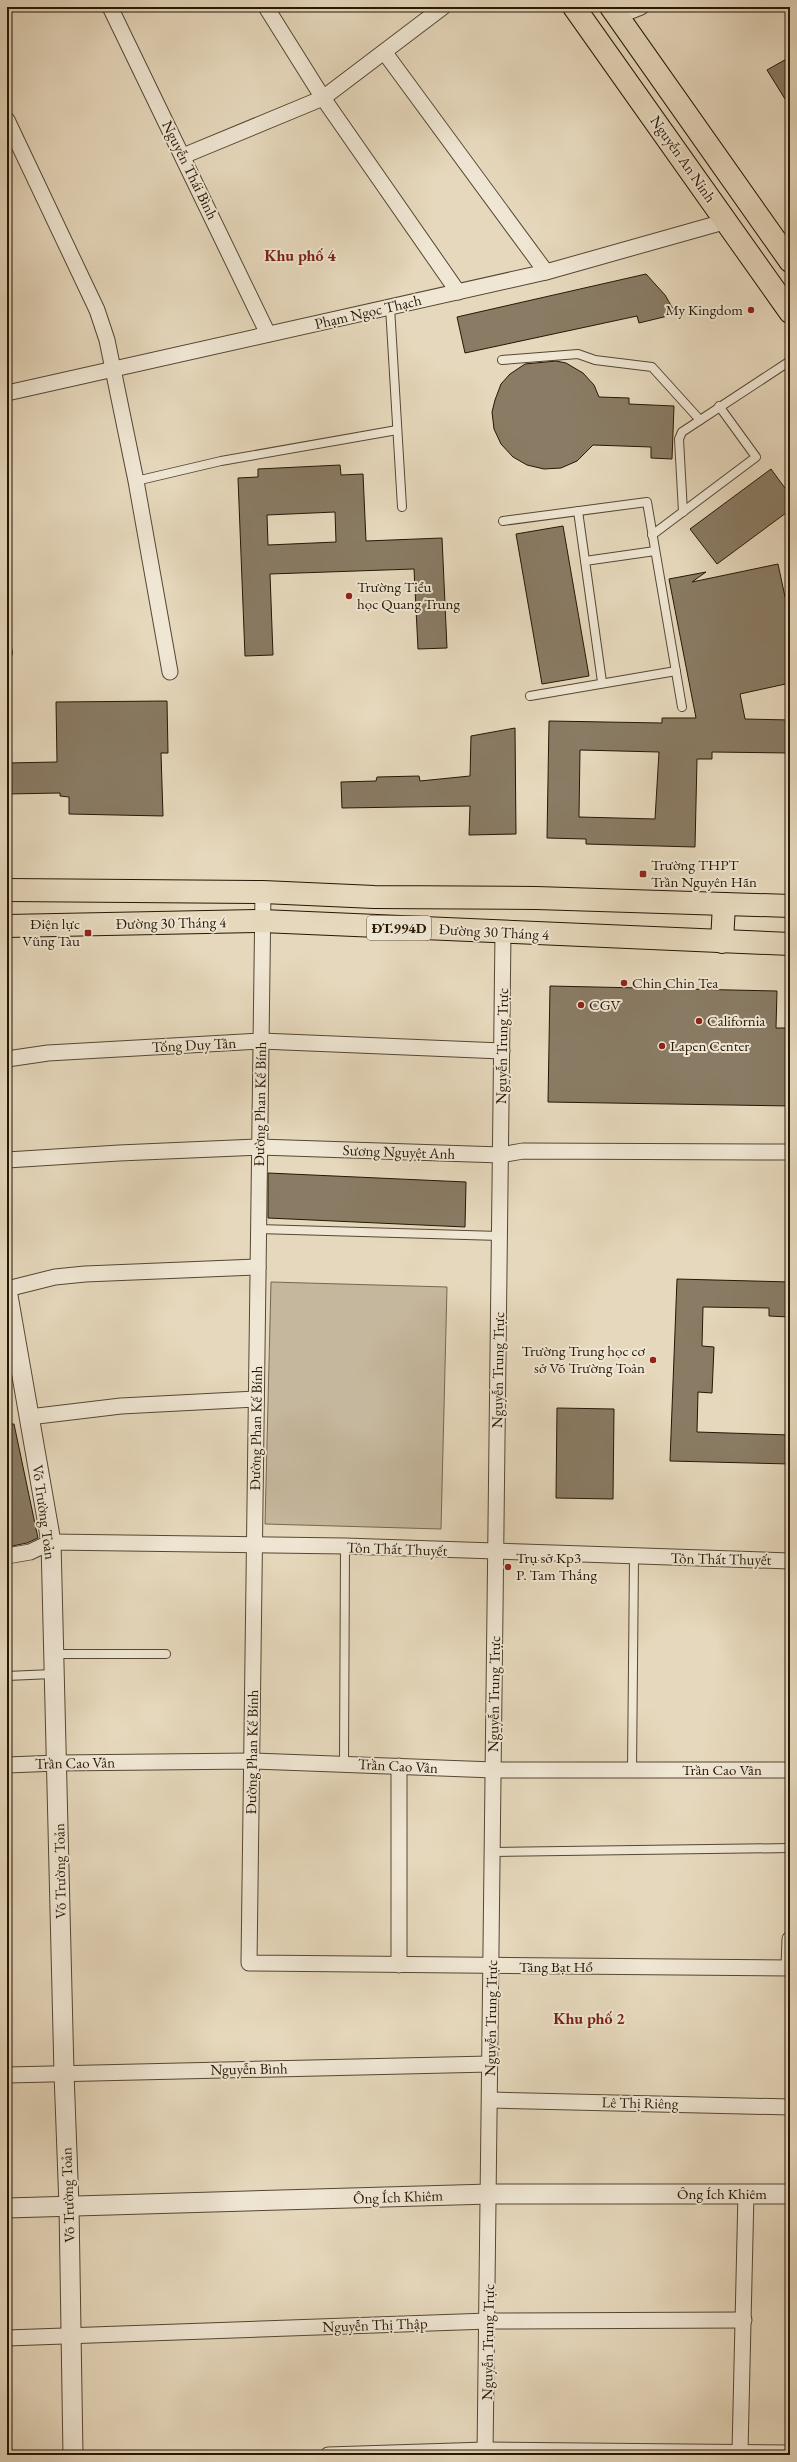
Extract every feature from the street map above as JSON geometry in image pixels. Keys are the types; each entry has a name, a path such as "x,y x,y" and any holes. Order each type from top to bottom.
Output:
{"main road":[{"name":"Nguyễn An Ninh","path":"574,7 790,312"},
{"name":"Nguyễn An Ninh","path":"614,12 790,261"},
{"name":"Đường 30 Tháng 4","path":"7,890 263,892 374,897 536,898 790,906"},
{"path":"722,942 724,904"},
{"name":"Đường 30 Tháng 4","path":"7,926 262,921 503,933 790,944"}],"street":[{"name":"Nguyễn Thái Bình","path":"110,7 268,334"},
{"path":"266,7 323,98 458,292"},
{"path":"183,156 323,98 385,53 443,7"},
{"path":"614,12 641,7"},
{"path":"385,53 546,272"},
{"path":"7,120 97,310 114,370 136,481 170,672"},
{"name":"Phạm Ngọc Thạch","path":"7,393 546,272 727,221"},
{"name":"Đường Phan Kế Bính","path":"249,1963 263,892"},
{"name":"Nguyễn Trung Trực","path":"486,2453 503,933"},
{"name":"Tống Duy Tân","path":"7,1059 48,1053 261,1041 502,1051"},
{"name":"Sương Nguyệt Anh","path":"7,1160 119,1153 259,1148 500,1155 522,1151 790,1152"},
{"path":"7,1290 55,1277 258,1268"},
{"name":"Võ Trường Toản","path":"7,1290 51,1542 53,1674 58,1763 64,2073 69,2206 73,2455"},
{"path":"29,1417 122,1406 256,1399"},
{"name":"Tôn Thất Thuyết","path":"7,1556 30,1552 51,1542 345,1546 634,1557 790,1561"},
{"name":"Trần Cao Vân","path":"7,1766 58,1763 252,1761 494,1770 790,1770"},
{"path":"399,1766 399,1965"},
{"path":"790,1939 790,1968"},
{"name":"Tăng Bạt Hổ","path":"249,1963 491,1967 790,1968"},
{"name":"Nguyễn Bình","path":"7,2075 490,2064"},
{"name":"Lê Thị Riêng","path":"490,2100 790,2107"},
{"path":"740,2452 746,2193"},
{"name":"Ông Ích Khiêm","path":"7,2208 490,2194 790,2194"},
{"name":"Nguyễn Thị Thập","path":"7,2338 488,2321 744,2320"},
{"path":"328,2455 486,2453 790,2453"}],"lane":[{"path":"390,307 402,507"},
{"path":"502,360 578,354 594,360 652,367 700,420"},
{"path":"683,512 679,439 682,432 790,360"},
{"path":"652,535 756,457 719,406"},
{"path":"136,481 221,461 397,430"},
{"path":"503,522 647,502 682,707"},
{"path":"578,511 602,682"},
{"path":"585,561 655,551"},
{"path":"530,696 602,682 676,671"},
{"path":"258,1229 500,1236"},
{"path":"344,1764 345,1546"},
{"path":"632,1771 634,1557"},
{"path":"53,1654 166,1654"},
{"path":"7,1676 53,1674"},
{"path":"493,1852 790,1848"}],"shaded area":[{"path":"271,1282 447,1287 441,1529 265,1524"}],"building":[{"path":"790,57 790,107 767,70"},
{"path":"646,274 665,295 676,314 639,323 637,316 465,353 457,317"},
{"path":"556,361 566,363 583,373 594,385 599,397 629,398 629,404 674,406 672,459 651,458 651,447 593,445 577,461 561,468 544,469 527,465 513,457 501,444 494,429 492,412 501,384 510,374 525,364"},
{"path":"340,465 341,475 363,474 366,541 442,538 447,648 418,649 414,569 270,574 273,655 245,656 238,478 258,477 258,469","holes":["335,512 336,542 268,545 267,515"]},
{"path":"771,469 790,495 790,510 717,564 690,529"},
{"path":"563,526 589,676 542,684 516,534"},
{"path":"778,564 790,620 790,683 740,694 745,719 790,720 790,753 712,752 712,759 697,759 695,847 586,844 586,839 547,838 549,721 662,723 662,718 696,718 669,579 706,572 692,582","holes":["580,750 659,752 655,819 579,817"]},
{"path":"167,701 168,753 161,753 163,816 69,814 69,797 60,796 60,793 7,794 7,763 57,762 56,702"},
{"path":"515,728 516,834 469,835 470,806 342,808 341,782 376,781 377,777 419,776 420,781 470,776 471,736"},
{"name":"Lapen Center","path":"550,986 777,991 776,1028 790,1028 790,1106 548,1102"},
{"path":"268,1173 466,1182 465,1227 268,1218"},
{"path":"677,1279 790,1282 790,1317 769,1316 769,1308 703,1307 702,1346 714,1347 712,1393 698,1392 697,1432 790,1435 790,1464 670,1461"},
{"path":"557,1408 614,1409 613,1499 556,1498"},
{"path":"7,1424 14,1424 38,1538 27,1543 7,1547"}],"place":[{"name":"My Kingdom","path":"751,310"},
{"name":"Trường Tiểu học Quang Trung","path":"349,596"},
{"name":"Trường THPT Trần Nguyên Hãn","path":"643,874"},
{"name":"Điện lực Vũng Tàu","path":"88,933"},
{"name":"Chin Chin Tea","path":"624,983"},
{"name":"CGV","path":"581,1005"},
{"name":"California","path":"699,1021"},
{"name":"Lapen Center","path":"662,1046"},
{"name":"Trường Trung học cơ sở Võ Trường Toản","path":"653,1360"},
{"name":"Trụ sở Kp3 P. Tam Thắng","path":"508,1567"}],"district":[{"name":"Khu phố 4","path":"300,255"},
{"name":"Khu phố 2","path":"589,2018"}]}
